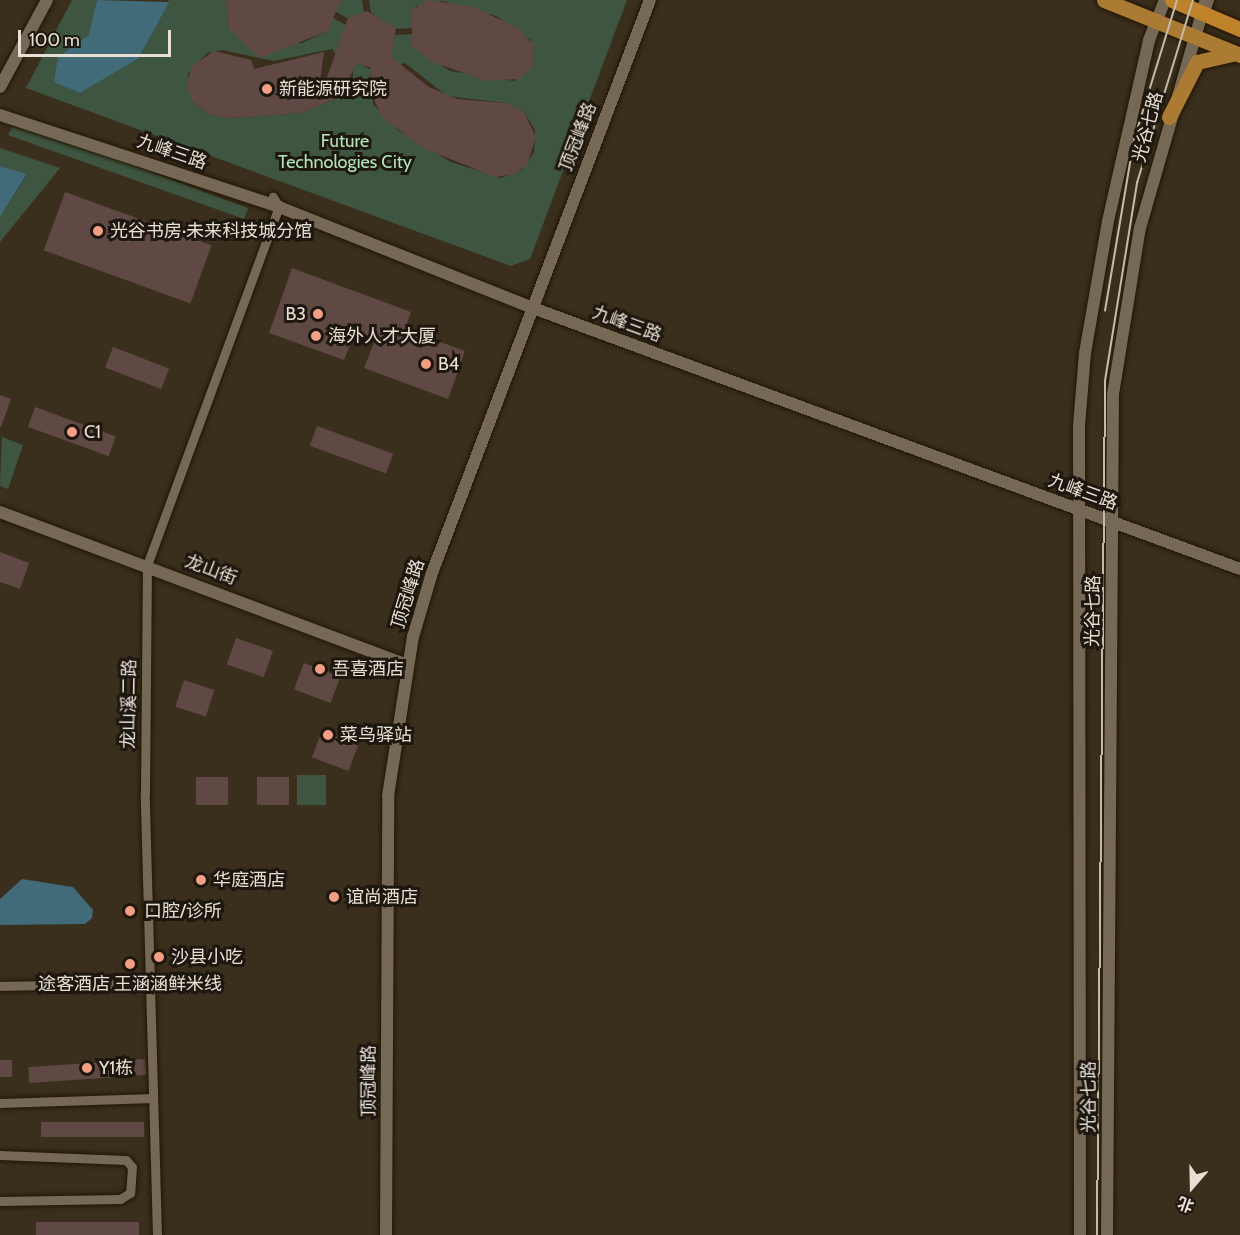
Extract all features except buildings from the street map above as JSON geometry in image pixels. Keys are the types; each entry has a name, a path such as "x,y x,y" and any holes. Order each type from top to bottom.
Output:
{"highway":[{"path":"1172,0 1204,7 1240,28"}],"main road":[{"path":"1104,0 1238,54"},
{"path":"1169,117 1197,62 1238,54"}],"street":[{"path":"0,87 47,0"},
{"name":"顶冠峰路","path":"386,1235 388,796 407,665 432,573 650,0"},
{"name":"光谷七路","path":"1080,1235 1082,510 1085,353 1121,153 1156,21 1165,0"},
{"name":"光谷七路","path":"1107,1235 1112,522 1116,364 1140,228 1169,117 1204,7"},
{"name":"九峰三路","path":"0,115 276,202 533,308 1240,569"},
{"name":"龙山溪二路","path":"157,1235 150,983 147,565 276,202"},
{"name":"龙山街","path":"0,513 147,565 407,665"},
{"path":"0,986 150,983"},
{"path":"0,1103 153,1098"},
{"path":"0,1155 126,1160 132,1167 130,1193 120,1199 0,1201"}],"green space":[{"name":"Future Technologies City","path":"72,0 97,0 80,93 138,59 169,0 226,0 229,29 250,43 302,43 328,31 331,17 346,25 336,55 332,49 274,61 222,50 207,53 188,74 192,101 208,114 229,118 302,113 342,96 353,79 353,61 378,73 370,74 373,104 399,131 451,162 501,178 522,170 534,152 535,130 524,112 506,103 447,96 405,63 391,69 390,56 395,35 414,34 412,46 450,71 514,81 532,68 531,40 496,16 442,1 416,6 414,28 393,29 371,13 369,0 627,0 530,259 511,266 26,88"},
{"path":"338,0 362,0 364,13 351,20 334,11"},
{"path":"12,127 47,134 248,208 244,219 8,135"},
{"path":"0,148 60,168 0,242 0,217 27,175 0,166"},
{"path":"2,437 23,445 8,489 0,486"},
{"path":"297,775 326,775 326,805 297,805"}],"water":[{"path":"97,0 169,2 138,59 80,93 54,82 58,57 89,35"},
{"path":"0,166 27,174 0,217"},
{"path":"22,879 73,887 93,910 92,918 85,924 0,925 0,899"}],"tram line":[{"path":"1105,311 1134,140 1177,0"},
{"path":"1097,1235 1105,381 1137,183 1193,0"}],"place":[{"name":"新能源研究院","path":"267,89"},
{"name":"光谷书房·未来科技城分馆","path":"98,231"},
{"name":"B3","path":"318,314"},
{"name":"海外人才大厦","path":"316,336"},
{"name":"B4","path":"426,364"},
{"name":"C1","path":"72,432"},
{"name":"吾喜酒店","path":"320,669"},
{"name":"菜鸟驿站","path":"328,735"},
{"name":"华庭酒店","path":"201,880"},
{"name":"谊尚酒店","path":"334,897"},
{"name":"口腔/诊所","path":"130,911"},
{"name":"沙县小吃","path":"159,957"},
{"name":"途客酒店 王涵涵鲜米线","path":"130,964"},
{"name":"Y1栋","path":"87,1068"}]}
